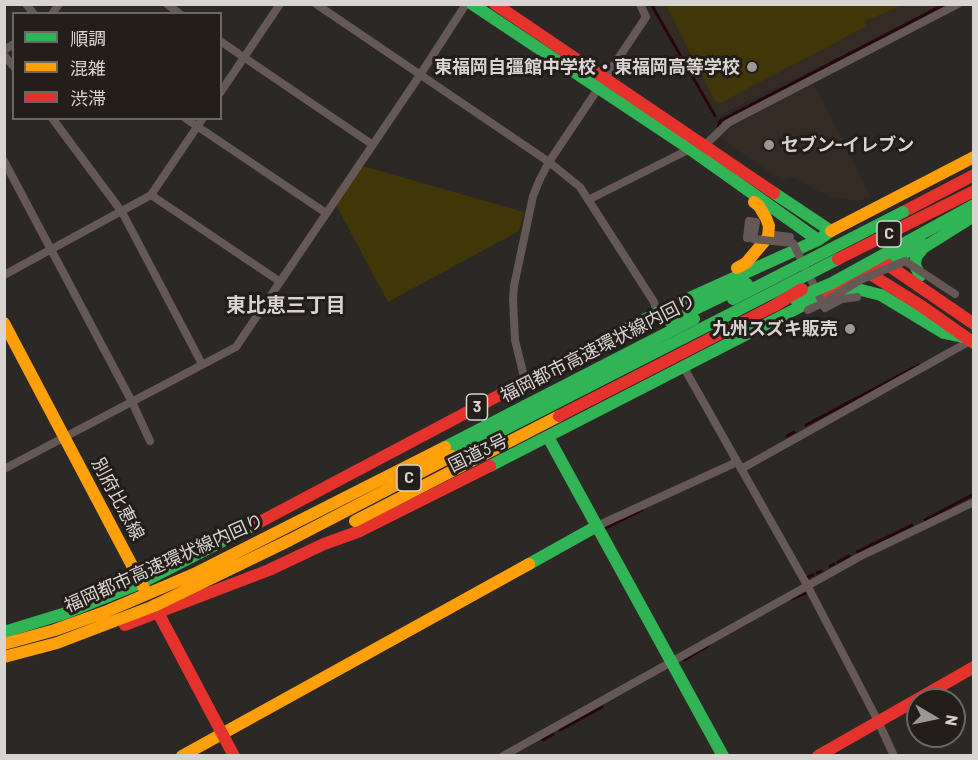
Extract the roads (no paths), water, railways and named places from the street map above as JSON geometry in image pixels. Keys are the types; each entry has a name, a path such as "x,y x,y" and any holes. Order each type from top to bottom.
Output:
{"main road":[{"path":"472,4 602,85 705,145 831,231 974,157"},
{"path":"495,4 690,149 759,206 769,226 768,237 746,264 660,311"},
{"path":"706,162 818,240"},
{"name":"福岡都市高速環状線内回り","path":"4,644 56,630 105,612 204,569 974,175"},
{"path":"324,544 356,521 774,306 971,197"},
{"name":"C","path":"4,657 57,643 109,624 207,581 710,323 971,197"},
{"path":"222,543 309,511 613,349 831,243 903,212"},
{"path":"969,321 942,294 923,280 917,273 915,265 916,257 922,248 974,216"},
{"name":"3","path":"4,632 66,613 141,583 222,543 660,311 818,240 831,231"},
{"name":"国道3号","path":"4,664 47,652 159,613 360,531 548,437 683,366 799,308 820,300 867,272 945,232"},
{"path":"885,263 969,321"},
{"path":"867,272 920,305 969,340"},
{"path":"820,300 833,293 861,290 881,295 944,333 969,340"},
{"name":"別府比恵線","path":"4,323 234,756"},
{"path":"548,437 723,756"},
{"path":"182,756 597,526"},
{"path":"818,756 974,667"}],"street":[{"path":"222,90 280,4"},
{"path":"316,4 549,162 580,187 660,311"},
{"path":"4,469 236,346 466,4"},
{"path":"525,381 515,340 514,285 533,196 549,162 646,16 640,4"},
{"path":"705,145 728,123 958,4"},
{"path":"222,41 373,145"},
{"path":"53,120 122,212 202,364"},
{"path":"188,120 326,213"},
{"path":"4,274 151,195 202,120"},
{"path":"588,200 690,149"},
{"path":"4,161 132,402 150,441"},
{"path":"151,195 279,281"},
{"path":"747,238 749,221 756,222 753,238 793,243 825,308 842,299 857,297"},
{"path":"773,241 774,235 790,237"},
{"path":"808,310 820,300 905,261 955,294"},
{"path":"597,526 739,466 969,340"},
{"path":"683,366 807,585 894,756"},
{"path":"503,756 807,585 859,557 974,502"}],"waterway":[{"path":"651,4 715,116"},
{"path":"718,128 720,121 945,4"},
{"path":"806,425 919,365"},
{"path":"787,436 794,432"},
{"path":"925,520 974,494"},
{"path":"604,529 642,510"},
{"path":"857,552 912,525"},
{"path":"838,562 849,556"},
{"path":"830,566 834,564"},
{"path":"817,573 821,571"},
{"path":"808,577 813,575"},
{"path":"791,599 806,593"},
{"path":"684,660 708,646"},
{"path":"560,730 602,707"},
{"path":"543,740 553,734"}],"place":[{"name":"東福岡自彊館中学校・東福岡高等学校","path":"752,67"},
{"name":"セブン-イレブン","path":"769,145"},
{"name":"九州スズキ販売","path":"850,329"}],"district":[{"name":"東比恵三丁目","path":"286,305"}]}
